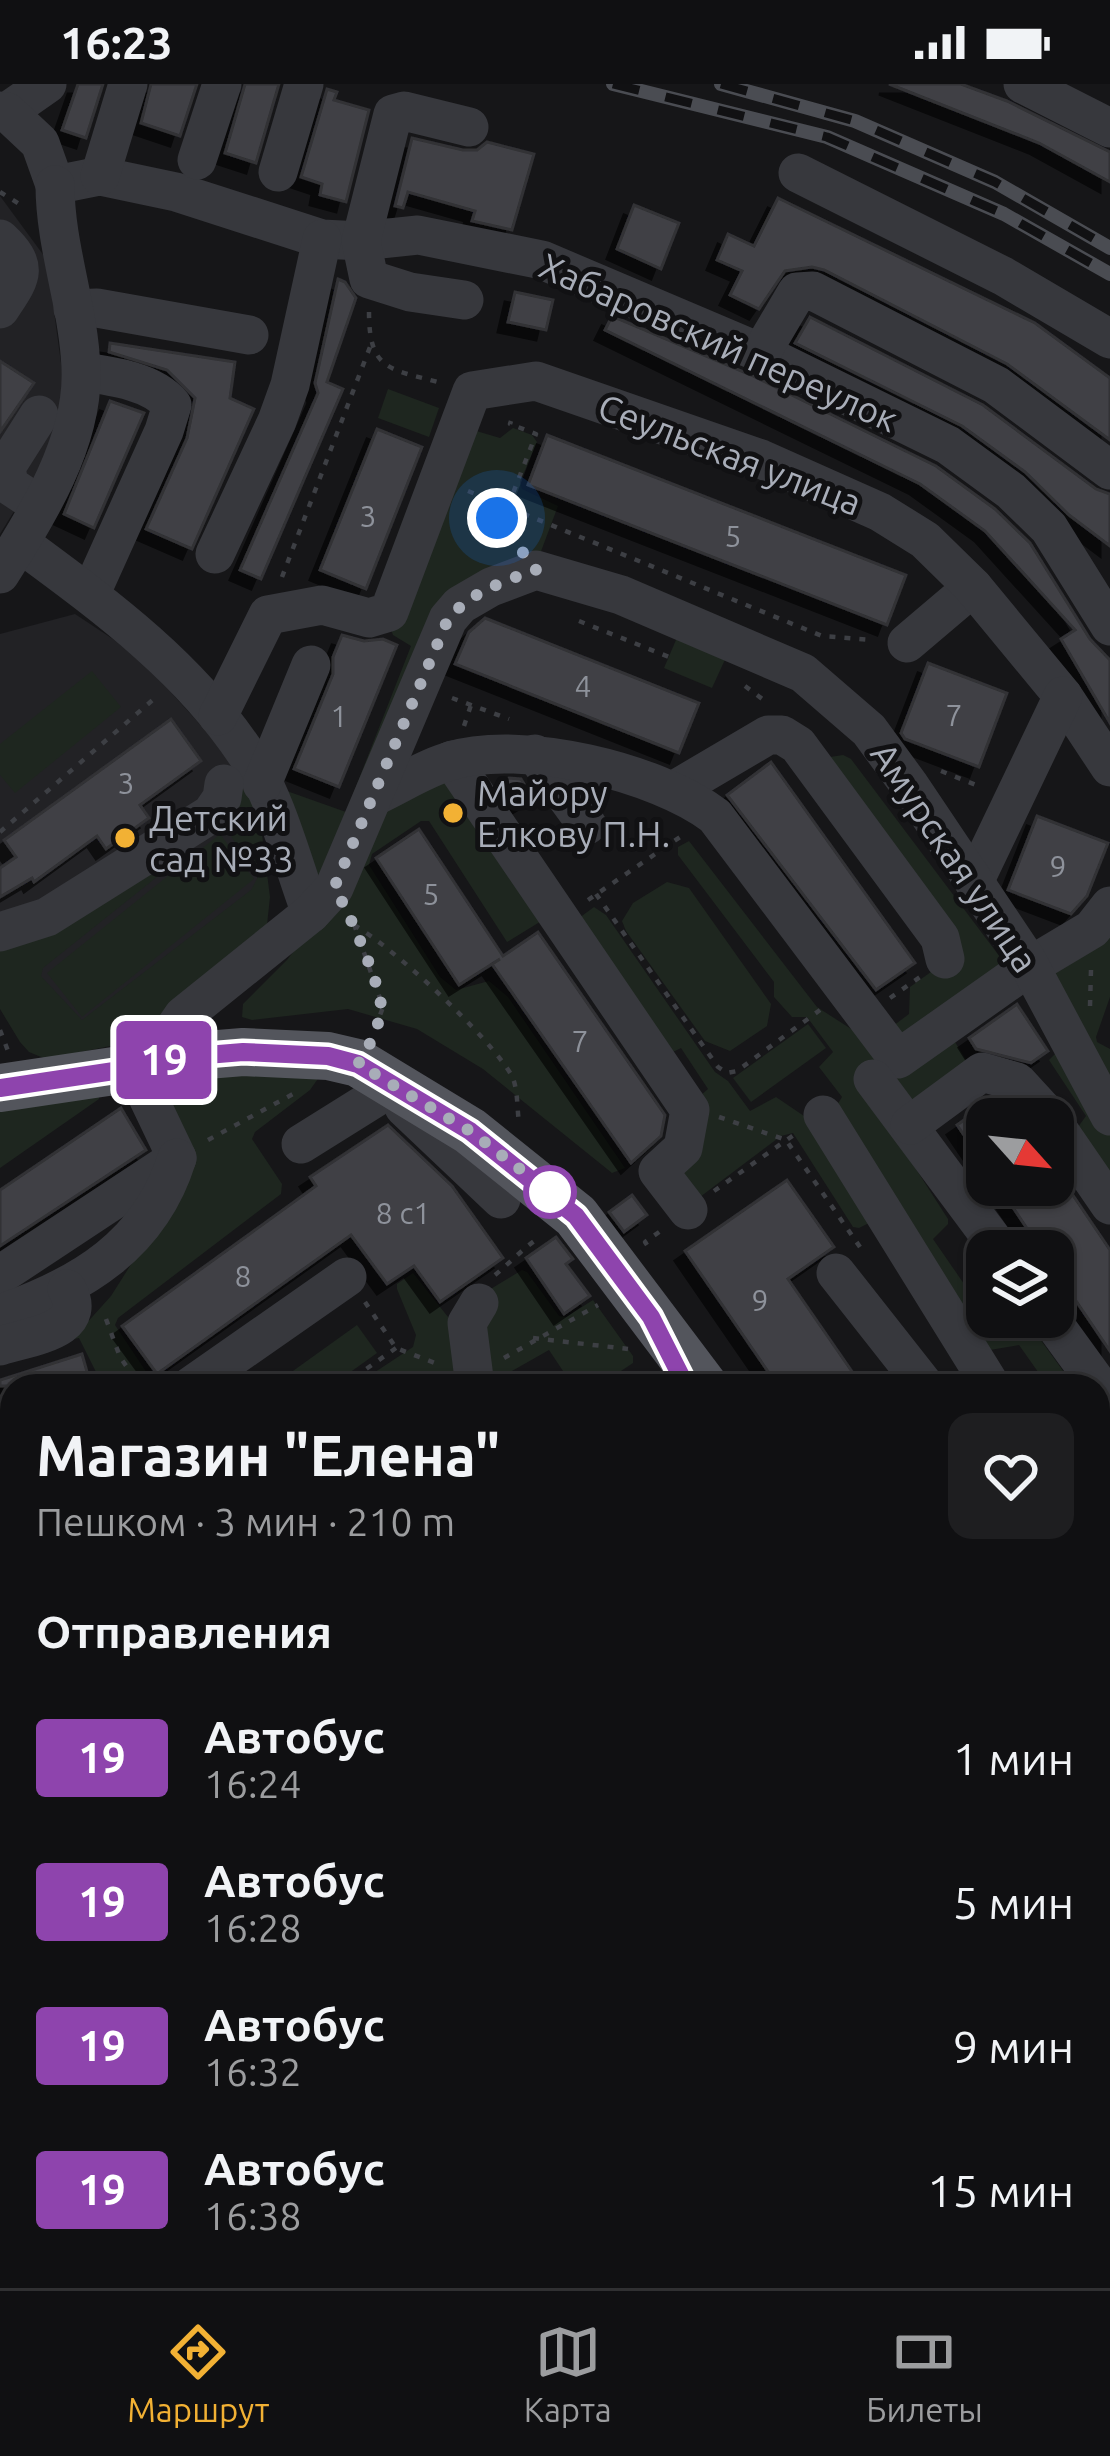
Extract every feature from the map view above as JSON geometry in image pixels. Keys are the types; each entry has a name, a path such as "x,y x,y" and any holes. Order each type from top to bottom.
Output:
{"main road":[{"path":"4,1080 292,1053 381,1080 487,1143 576,1216 638,1334 675,1374"},
{"path":"638,1334 670,1337 696,1374"}],"street":[{"path":"16,496 73,429 82,372 55,215 55,185 40,143 4,111 47,84"},
{"path":"100,176 128,84"},
{"path":"197,160 222,84"},
{"path":"278,172 304,84"},
{"path":"1022,84 1110,128"},
{"path":"215,554 290,385 393,114 404,111 469,127"},
{"path":"798,173 1004,276 1110,339"},
{"name":"Хабаровский переулок","path":"55,185 100,176 176,192 342,240 418,235 542,260 761,353 948,445 1011,491 1049,528 1100,585 1110,626"},
{"path":"0,239 20,266 20,278 0,309"},
{"path":"342,240 369,279 410,292 464,300"},
{"path":"761,353 797,292 813,291 996,385 1110,470"},
{"path":"73,310 97,308 249,334"},
{"path":"82,372 112,376 162,393 172,405 90,595"},
{"name":"Сеульская улица","path":"472,391 536,381 761,459 880,512 925,540 973,586 1064,696 1110,766"},
{"path":"218,716 268,615 322,605 369,618 388,612 472,391"},
{"path":"39,415 6,467 16,496 10,558 90,595 182,673 251,761 243,784"},
{"path":"0,1313 67,1289 108,1261 158,1203 177,1158 152,1063 183,1016 323,900 375,796 448,619 460,605 491,586 536,570"},
{"name":"Амурская улица","path":"536,570 621,595 803,673 869,730 1030,966 1110,1116"},
{"path":"908,643 973,586"},
{"path":"0,932 47,917 212,814 222,798 243,784 311,664"},
{"path":"974,882 1064,696"},
{"path":"674,791 768,735 782,735 798,745 940,938 945,959"},
{"path":"375,796 452,760 535,754 674,791 716,817 875,1009 898,1059 1104,918"},
{"path":"535,754 587,824"},
{"path":"452,760 690,1110 683,1148 658,1171 701,1201"},
{"path":"243,784 323,900"},
{"path":"910,1125 982,1072 1016,1082 1031,1098"},
{"path":"873,1079 986,1230"},
{"path":"301,1144 381,1080 501,1199"},
{"path":"823,1115 984,1374"},
{"path":"1074,1152 1110,1205"},
{"path":"0,1275 177,1158"},
{"path":"851,1265 919,1374"},
{"path":"473,1374 467,1323 487,1288"},
{"path":"0,1346 66,1325 73,1315 67,1289"},
{"path":"215,1374 357,1290"},
{"path":"1064,1338 1090,1374"}],"path":[{"path":"369,334 377,360 396,371 472,391"},
{"path":"268,615 370,347"},
{"path":"508,506 536,434 510,424"},
{"path":"536,570 487,497 821,636 908,643"},
{"path":"568,616 669,657"},
{"path":"0,832 164,691"},
{"path":"443,694 472,705"},
{"path":"927,766 1011,800"},
{"path":"560,920 678,837 694,836"},
{"path":"596,894 718,1067 727,1073 737,1072 822,1009"},
{"path":"177,1158 328,1074 381,1080 368,1050 382,1007 348,907 323,900"},
{"path":"1090,1012 1104,918"},
{"path":"354,925 377,938 468,1024 514,1079 521,1138"},
{"path":"0,1030 4,1080"},
{"path":"741,1122 786,1140 851,1265"},
{"path":"701,1201 786,1140"},
{"path":"487,1288 514,1260"},
{"path":"357,1290 397,1348 456,1374"},
{"path":"485,1374 533,1338 591,1311"},
{"path":"104,1312 120,1357 132,1374"},
{"path":"533,1338 638,1334"},
{"path":"359,1374 397,1348"}],"shaded area":[{"path":"0,196 47,260 69,422 0,534"},
{"path":"388,389 439,408 429,437 378,418"},
{"path":"513,428 537,442 520,482 522,489 558,506 540,554 475,588 321,892 284,790 346,812 411,646 391,629 473,430 500,438"},
{"name":"Детский сад №33","path":"75,614 137,655 236,764 264,912 116,1038 0,992 0,634"},
{"path":"679,633 728,653 712,688 664,668"},
{"path":"92,671 121,707 15,793 0,775 0,744"},
{"path":"830,757 851,759 1000,957 998,967 895,1041 889,1029 909,1014 910,987 949,959"},
{"path":"236,774 257,795 270,897 267,925 145,1039 46,1059 29,1052 0,1009 0,946 189,846 187,853 43,968 41,976 82,1020 251,890 258,877 227,830"},
{"path":"447,774 543,920 507,942 429,821 421,821 372,854 369,865 440,977 456,990 489,981 508,997 625,1168 612,1173 483,1069 417,1029 348,1009 252,1020 242,1017 243,1004 287,960 332,901 381,806"},
{"path":"220,834 254,879 82,1017 47,973"},
{"path":"689,841 817,1007 859,1034 955,1042 968,1063 912,1111 864,1088 948,1219 933,1239 966,1287 966,1314 832,1113 842,1097 819,1067 833,1052 807,1017 792,1017 774,997 774,982 678,855 678,847"},
{"path":"667,882 689,888 771,1004 767,1026 730,1051 705,1041 622,921 633,903"},
{"path":"594,907 606,915 715,1072 728,1081 750,1111 776,1097 804,1116 879,1218 853,1227 793,1133 781,1136 692,1203 669,1174 693,1102 708,1089 681,1048 661,1058 575,921"},
{"path":"1110,928 1110,997 1096,1037 1110,1049 1110,1098 1052,968"},
{"path":"808,1024 826,1048 751,1102 733,1078"},
{"path":"1060,1049 1110,1123 1110,1184 1078,1127 1086,1116 1049,1060"},
{"path":"322,1073 310,1090 252,1139 282,1184 281,1194 118,1318 115,1325 148,1374 97,1374 79,1338 0,1354 84,1326 111,1296 142,1247 161,1078"},
{"path":"98,1084 99,1099 0,1168 0,1105"},
{"path":"522,1270 559,1316 566,1317 593,1300 633,1356 633,1363 616,1374 565,1374 549,1350 506,1374 483,1374 489,1290"},
{"path":"413,1273 452,1322 463,1374 372,1374 413,1347 416,1335 397,1284"},
{"path":"357,1325 377,1353 348,1374 289,1374"},
{"path":"982,1338 1039,1338 1065,1374 1040,1374 1019,1345 990,1350"}],"building":[{"path":"78,84 103,84 86,138 62,130"},
{"path":"151,84 197,84 180,136 141,123"},
{"path":"245,84 279,84 256,163 225,153"},
{"path":"889,84 961,84 1007,101 1110,152 1110,182 1039,143"},
{"path":"327,89 337,92 334,100 369,110 346,202 320,195 322,184 301,177"},
{"path":"412,138 463,150 477,150 487,142 534,154 512,230 472,221 475,211 408,192 403,208 395,206"},
{"path":"778,198 1035,323 1110,378 1110,440 1007,364 824,270 785,271 759,309 730,295 742,271 717,260 728,234 754,246"},
{"path":"634,205 679,223 661,269 617,249"},
{"path":"338,279 356,298 327,382 343,389 261,579 240,570 318,393 315,383"},
{"path":"515,292 553,300 546,330 508,322"},
{"path":"612,316 751,375 936,466 995,509 1030,543 1090,639 1110,660 1110,723 1061,639 1075,630 985,531 920,484 605,330"},
{"path":"810,317 983,405 1096,489 1110,494 1110,546 1025,472 962,426 795,343"},
{"path":"110,343 235,362 230,398 254,409 192,549 146,529 187,438 195,398 167,370 109,352"},
{"path":"0,361 34,383 0,432"},
{"path":"110,401 144,413 94,528 64,514"},
{"path":"377,429 422,447 366,589 320,570"},
{"path":"547,435 906,575 887,625 528,485"},
{"path":"485,618 699,703 679,753 455,664 469,632"},
{"path":"342,635 397,645 339,787 294,769 333,674 333,657"},
{"path":"928,663 1007,693 979,767 905,739 901,733"},
{"path":"171,719 201,761 140,805 149,818 106,849 97,836 34,882 32,878 0,897 0,868 16,857 4,840"},
{"path":"771,762 915,963 876,990 727,795"},
{"path":"509,778 521,779 532,797 514,808 498,785"},
{"path":"1037,816 1108,843 1087,896 1071,914 1008,890"},
{"path":"419,829 503,956 538,932 665,1115 661,1136 631,1163 492,964 459,985 376,858"},
{"path":"1017,1004 1048,1051 1031,1063 976,1049 969,1038"},
{"path":"121,1108 146,1150 0,1246 0,1190"},
{"path":"388,1125 452,1186 503,1258 440,1302 414,1266 387,1284 351,1235 157,1374 122,1326 316,1186 310,1177"},
{"path":"787,1180 834,1247 788,1279 854,1374 770,1374 685,1251"},
{"path":"632,1195 647,1215 624,1232 609,1212"},
{"path":"1074,1197 1110,1250 1110,1351 1074,1298 1074,1230 1028,1230 1012,1206 1074,1206"},
{"path":"556,1237 573,1259 566,1264 590,1296 564,1314 526,1258"},
{"path":"82,1354 88,1374 19,1374"}],"railway":[{"path":"613,84 827,137 1004,214 1110,274"},
{"path":"721,84 855,121 995,182 1110,248"}],"bus line":[{"name":"19","path":"0,1088 170,1058 243,1052 328,1056 358,1064 470,1131 576,1216 627,1280 679,1374"}],"place":[{"name":"Майору Елкову П.Н.","path":"453,813"},
{"name":"Детский сад №33","path":"125,838"}],"route":[{"path":"497,518 536,570 491,586 460,605 448,619 334,888 348,907 382,1007 368,1050 358,1064 470,1131 550,1192"}]}
